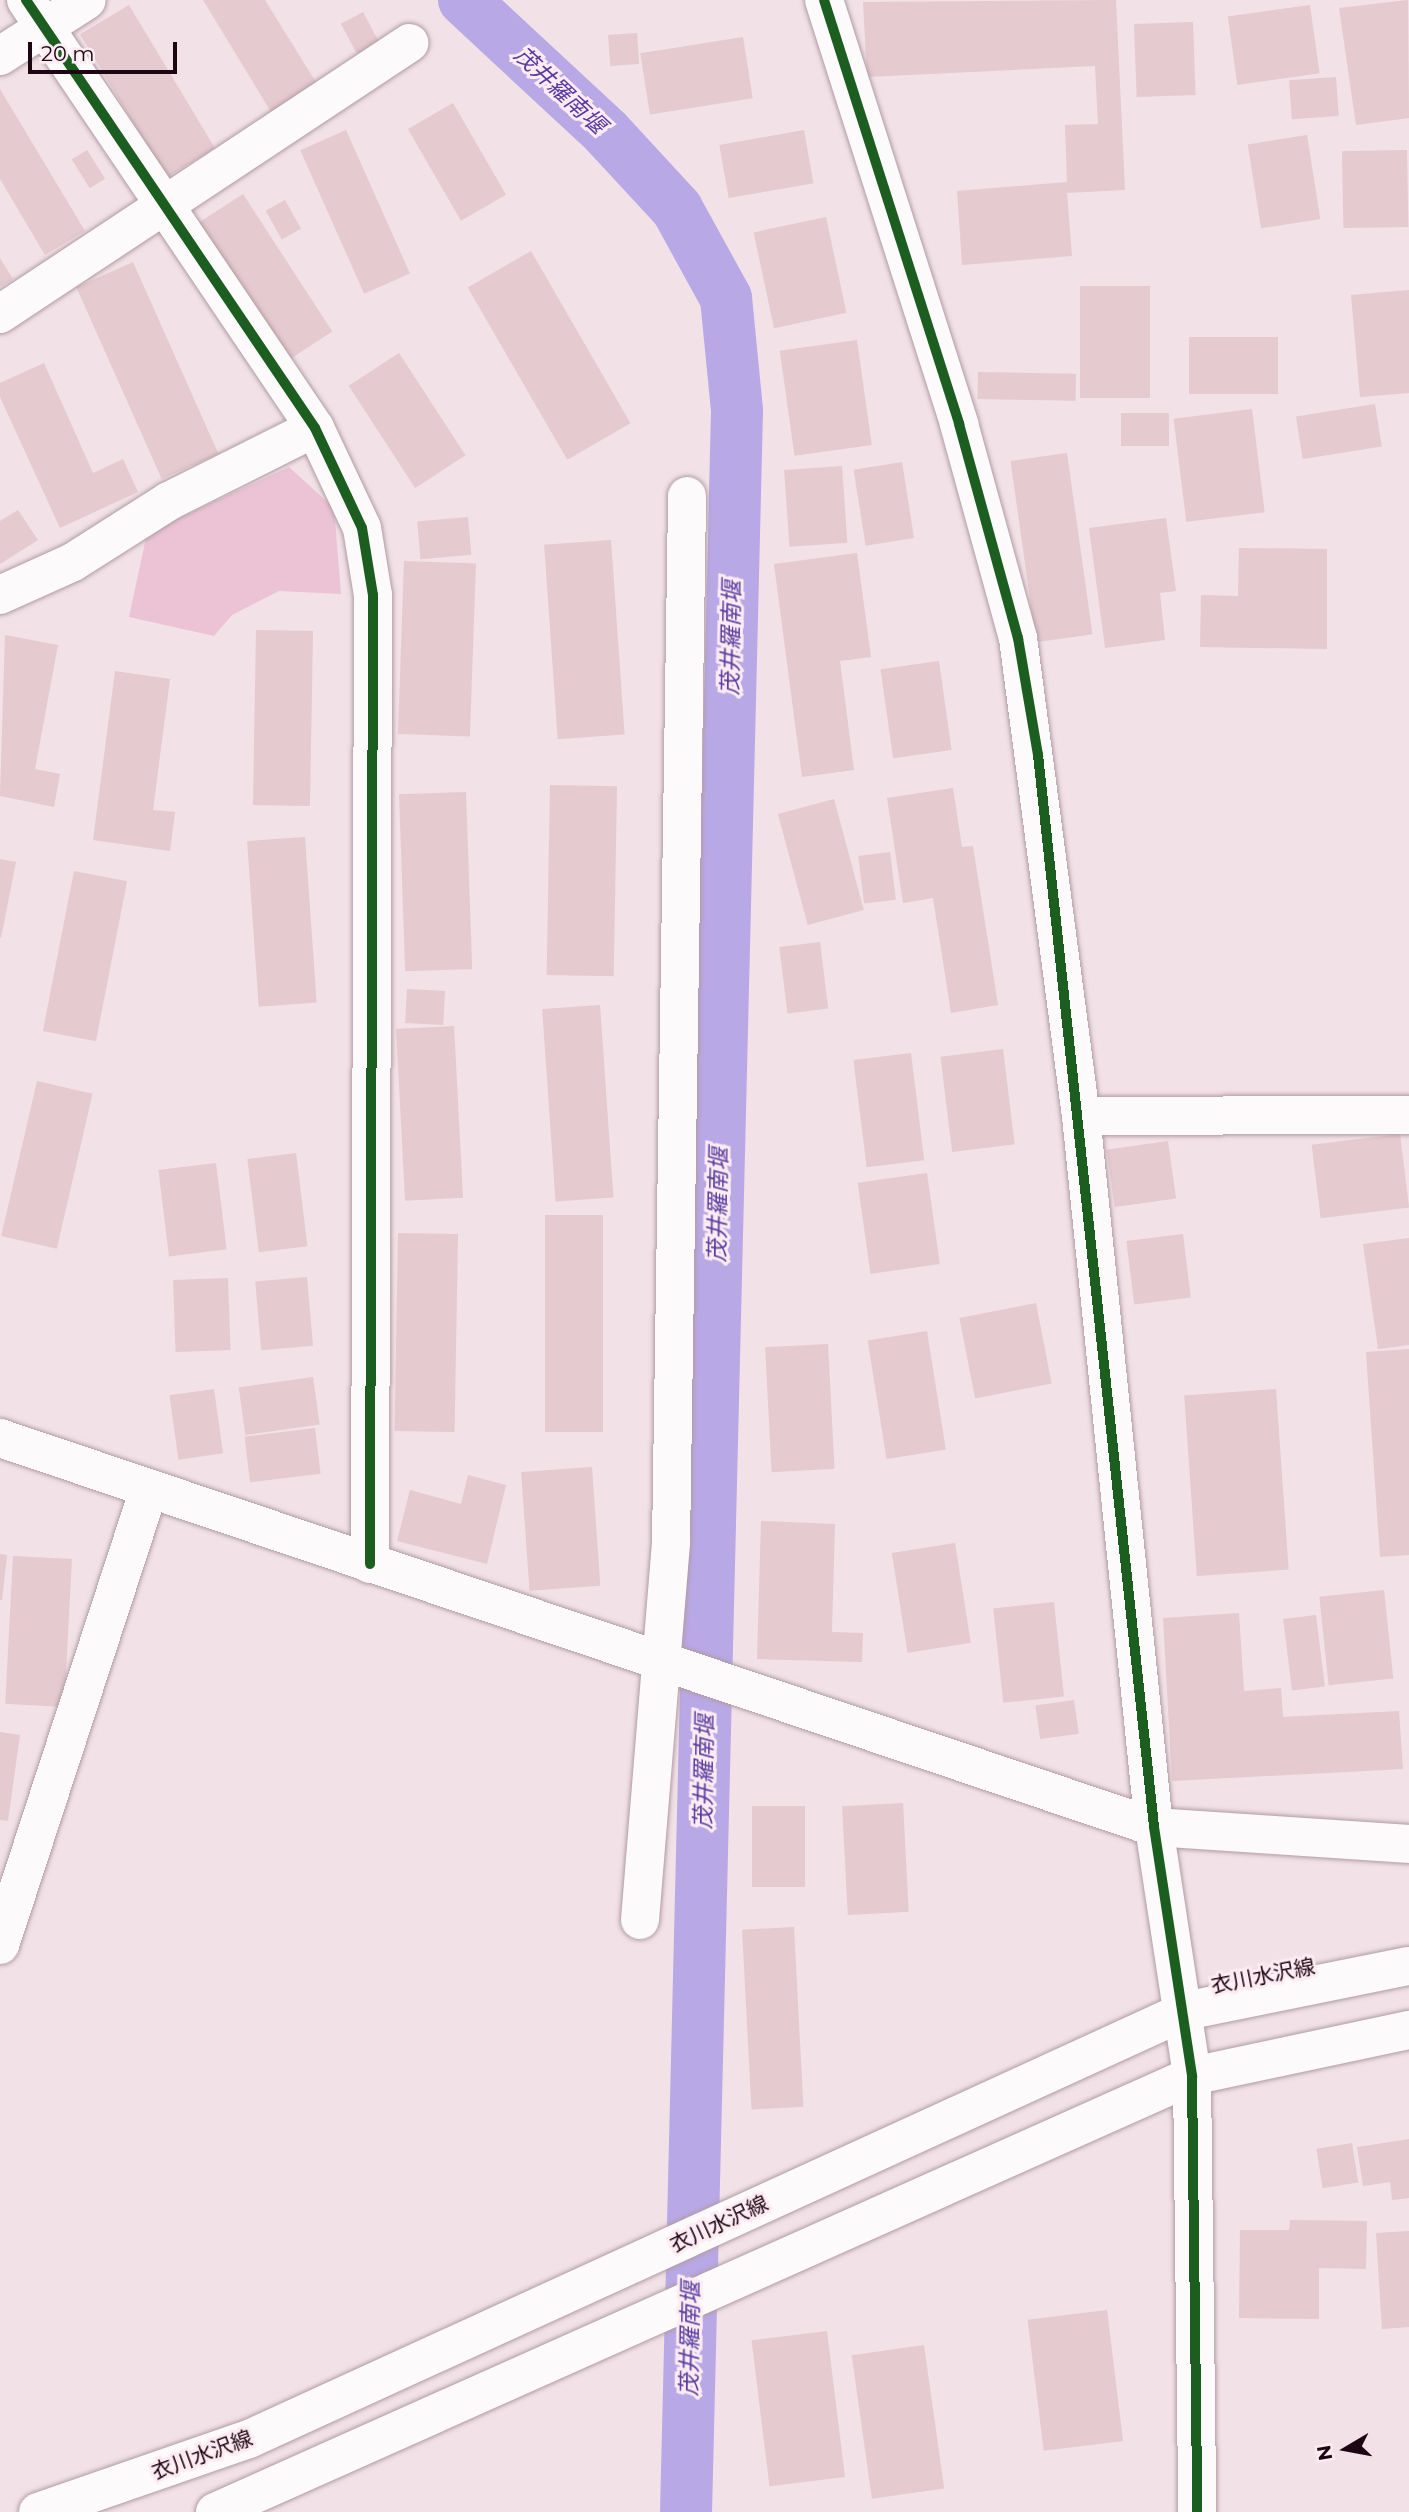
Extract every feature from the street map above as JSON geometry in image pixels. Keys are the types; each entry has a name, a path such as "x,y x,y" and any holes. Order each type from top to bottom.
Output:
{"street":[{"path":"0,56 36,15 87,0"},
{"path":"824,0 959,424 1018,638 1081,1116 1154,1828 1185,2011 1192,2076 1197,2512"},
{"path":"36,15 316,428 362,528 373,595 370,1564"},
{"path":"0,314 167,208 409,43"},
{"path":"0,595 73,562 169,501 316,428"},
{"path":"640,1920 666,1664 671,1542 687,496"},
{"path":"1081,1116 1409,1115"},
{"path":"0,1438 666,1664 737,1692 1154,1828 1409,1844"},
{"path":"0,1945 149,1489"},
{"name":"衣川水沢線","path":"38,2512 249,2439 1185,2011 1409,1966"},
{"path":"215,2512 264,2494 978,2167 1192,2076 1409,2030"}],"shaded area":[{"path":"289,467 334,508 341,594 279,591 232,615 214,636 129,617 147,533"}],"building":[{"path":"203,0 265,0 317,84 271,112"},
{"path":"1116,0 1125,190 1067,193 1072,256 962,265 957,191 1067,182 1065,125 1098,124 1095,66 867,77 863,2"},
{"path":"1408,0 1409,118 1356,125 1339,8"},
{"path":"129,5 215,148 166,178 80,34"},
{"path":"1310,5 1320,73 1237,85 1228,17"},
{"path":"363,12 379,42 357,54 341,24"},
{"path":"1193,22 1196,95 1137,97 1134,24"},
{"path":"637,33 639,64 610,66 608,35"},
{"path":"743,37 753,98 650,115 640,53"},
{"path":"1336,77 1339,116 1292,119 1289,80"},
{"path":"0,89 85,231 45,255 0,179"},
{"path":"453,103 506,195 461,221 408,129"},
{"path":"346,130 410,273 364,294 300,150"},
{"path":"804,130 813,183 729,198 719,145"},
{"path":"1307,135 1320,219 1261,228 1248,144"},
{"path":"87,150 105,179 90,188 72,160"},
{"path":"1407,150 1408,227 1343,228 1342,151"},
{"path":"243,194 332,332 288,360 199,223"},
{"path":"285,200 301,229 282,240 266,211"},
{"path":"826,217 846,313 774,328 754,232"},
{"path":"531,251 630,423 567,460 468,288"},
{"path":"0,258 13,279 0,287"},
{"path":"133,262 218,454 162,479 76,287"},
{"path":"1080,286 1150,286 1150,398 1080,398"},
{"path":"1409,290 1409,393 1360,397 1351,295"},
{"path":"1189,337 1278,337 1278,394 1189,394"},
{"path":"857,340 872,445 795,456 780,351"},
{"path":"399,353 465,455 415,488 349,386"},
{"path":"44,363 93,473 123,459 138,492 60,528 0,397 0,383"},
{"path":"978,372 1076,374 1076,401 978,399"},
{"path":"1375,404 1382,446 1303,459 1296,417"},
{"path":"1252,409 1265,512 1186,522 1174,419"},
{"path":"1121,413 1169,413 1169,446 1121,446"},
{"path":"1067,453 1092,634 1036,642 1011,461"},
{"path":"902,462 914,538 866,546 854,470"},
{"path":"842,466 847,543 790,547 784,470"},
{"path":"18,510 38,540 0,564 0,521"},
{"path":"468,517 471,555 421,559 417,521"},
{"path":"1166,518 1176,591 1160,593 1165,640 1105,648 1089,528"},
{"path":"611,540 625,735 558,739 544,545"},
{"path":"1239,548 1327,549 1327,649 1200,647 1201,595 1238,596"},
{"path":"857,553 871,657 840,661 854,770 802,777 774,564"},
{"path":"404,561 476,564 470,736 398,734"},
{"path":"256,630 313,631 310,806 253,805"},
{"path":"5,635 58,645 35,769 60,774 54,807 0,796"},
{"path":"939,661 952,750 893,758 881,669"},
{"path":"115,671 170,679 153,810 175,812 170,851 93,840"},
{"path":"550,785 617,786 614,976 547,975"},
{"path":"953,788 962,847 973,846 998,1005 951,1013 933,898 903,903 887,798"},
{"path":"466,792 472,969 405,971 399,794"},
{"path":"834,799 864,910 808,925 778,814"},
{"path":"305,837 317,1003 259,1007 247,841"},
{"path":"890,852 896,900 864,904 858,856"},
{"path":"0,859 16,862 1,938 0,937"},
{"path":"74,871 127,881 96,1041 43,1031"},
{"path":"820,942 828,1009 787,1013 779,947"},
{"path":"407,989 445,991 443,1025 405,1023"},
{"path":"600,1005 613,1198 556,1202 542,1009"},
{"path":"454,1026 463,1198 405,1201 396,1029"},
{"path":"1003,1049 1015,1144 952,1152 940,1057"},
{"path":"911,1053 924,1160 867,1167 853,1060"},
{"path":"37,1081 93,1094 57,1249 1,1236"},
{"path":"1400,1134 1409,1207 1321,1218 1312,1145"},
{"path":"1168,1141 1176,1198 1115,1207 1107,1150"},
{"path":"296,1153 307,1246 259,1252 247,1159"},
{"path":"216,1163 227,1249 169,1256 158,1170"},
{"path":"927,1173 940,1264 870,1274 858,1183"},
{"path":"545,1215 603,1215 603,1432 545,1432"},
{"path":"398,1233 458,1234 455,1432 395,1431"},
{"path":"1183,1234 1191,1298 1134,1304 1126,1241"},
{"path":"1409,1238 1409,1345 1378,1349 1363,1244"},
{"path":"307,1277 313,1346 261,1350 255,1282"},
{"path":"228,1278 231,1350 176,1352 173,1280"},
{"path":"1036,1303 1052,1383 975,1398 959,1318"},
{"path":"927,1331 946,1450 887,1459 868,1340"},
{"path":"828,1344 835,1469 772,1472 765,1347"},
{"path":"1409,1349 1409,1555 1380,1557 1366,1352"},
{"path":"313,1377 320,1425 245,1435 239,1387"},
{"path":"214,1389 223,1453 178,1460 169,1395"},
{"path":"1276,1389 1289,1570 1197,1576 1184,1395"},
{"path":"315,1428 321,1474 250,1482 245,1437"},
{"path":"592,1467 600,1586 529,1591 521,1472"},
{"path":"468,1475 506,1485 487,1564 397,1541 410,1490 461,1504"},
{"path":"761,1521 835,1524 832,1632 863,1633 862,1662 757,1659"},
{"path":"955,1543 971,1643 908,1653 892,1553"},
{"path":"0,1554 7,1555 2,1600 0,1600"},
{"path":"13,1556 72,1559 64,1707 5,1704"},
{"path":"1384,1590 1393,1679 1329,1685 1319,1597"},
{"path":"1054,1602 1064,1696 1003,1703 993,1608"},
{"path":"1239,1613 1244,1691 1281,1688 1283,1717 1399,1711 1403,1769 1172,1781 1163,1618"},
{"path":"1316,1615 1325,1686 1292,1690 1283,1619"},
{"path":"1074,1700 1079,1734 1040,1739 1035,1705"},
{"path":"0,1732 20,1735 8,1821 0,1820"},
{"path":"903,1803 909,1912 848,1915 842,1806"},
{"path":"752,1806 805,1806 805,1887 752,1887"},
{"path":"794,1927 803,2107 751,2109 742,1930"},
{"path":"1409,2139 1409,2198 1392,2200 1390,2182 1363,2186 1357,2147"},
{"path":"1352,2143 1358,2183 1323,2188 1316,2149"},
{"path":"1290,2220 1367,2221 1366,2269 1319,2268 1319,2319 1239,2318 1240,2230 1289,2230"},
{"path":"1409,2231 1409,2327 1382,2329 1376,2233"},
{"path":"1107,2310 1123,2441 1044,2451 1028,2320"},
{"path":"827,2331 845,2477 769,2486 752,2340"},
{"path":"924,2345 944,2489 872,2499 852,2355"}],"waterway":[{"name":"茂井羅南堰","path":"464,0 606,132 677,209 726,298 737,411 686,2512"}],"cycle path":[{"path":"26,0 315,428 362,528 373,595 370,1564"},
{"path":"824,0 959,424 1018,638 1038,755 1154,1827 1192,2076 1197,2512"}]}
